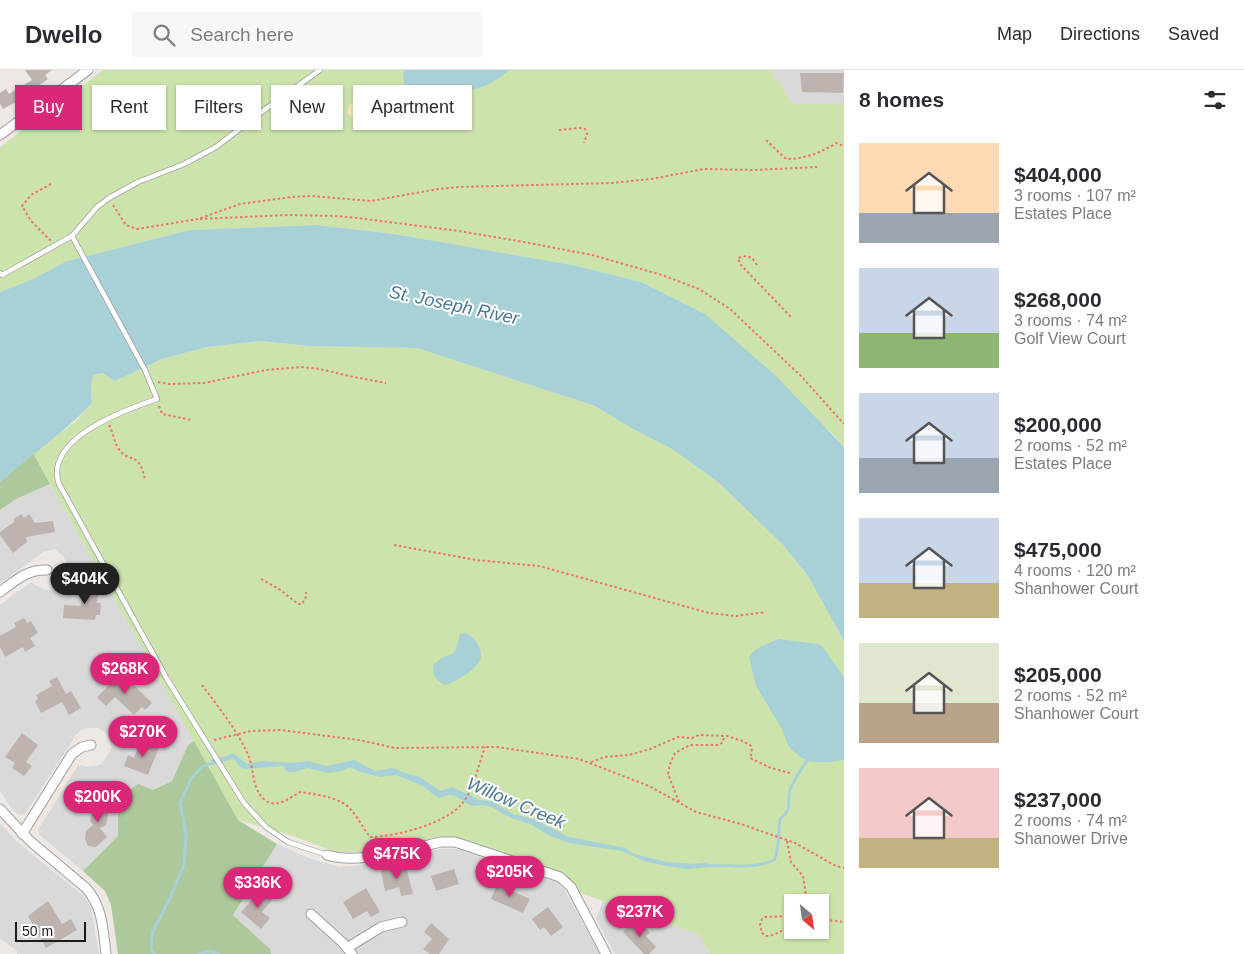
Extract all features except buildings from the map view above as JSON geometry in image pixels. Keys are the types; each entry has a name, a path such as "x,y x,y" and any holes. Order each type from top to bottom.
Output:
{"street":[{"path":"0,135 88,70"},
{"path":"0,592 23,575 33,571 47,570"},
{"path":"22,834 72,754 82,747 91,745"},
{"path":"0,809 22,834 86,888 94,897 101,916 106,954"},
{"path":"327,855 336,858 359,858 441,842 454,842 560,877 567,882 606,954"},
{"path":"311,914 349,951 381,927 402,922"}],"lane":[{"path":"0,273 2,274 72,236 97,206 109,198 138,182 190,161 216,147 320,70"},
{"path":"72,236 145,370 157,399 130,408 81,435 62,455 57,473 59,484 140,632 244,803 266,827 288,842 327,855"}],"path":[{"path":"558,130 584,129 587,134 584,143"},
{"path":"766,140 786,159 823,152 836,143 844,146"},
{"path":"198,219 230,206 292,197 311,196 371,201 458,186 603,183 651,179 704,169 754,170 816,167"},
{"path":"51,184 31,195 22,206 31,221 55,244"},
{"path":"109,198 126,225 131,228 149,228 198,219 288,215 336,216 459,231 592,255 662,275 699,289 730,309 801,376 844,424"},
{"path":"757,265 752,258 746,256 738,258 740,264 791,317"},
{"path":"149,378 162,384 204,383 266,370 301,367 320,369 386,383"},
{"path":"157,399 162,414 191,420"},
{"path":"107,420 118,448 123,453 139,461 145,480"},
{"path":"394,546 476,560 539,566 709,614 736,616 766,612"},
{"path":"261,579 279,589 298,604 302,604 306,598 306,592"},
{"path":"202,685 236,734 250,761 259,793 265,801 275,804 283,802 300,792 344,803 370,837 404,832 424,826 440,819 461,805 470,791 485,747"},
{"path":"207,743 219,738 251,731 280,730 359,740 395,748 514,748 579,759 649,786 696,812 787,840 836,866 844,868"},
{"path":"590,763 605,757 629,755 650,749 678,737 724,736 743,741 751,746 750,758 757,762 790,773"},
{"path":"679,802 668,774 675,753 690,745 718,745 723,742 724,736"},
{"path":"787,840 791,862 803,876 806,894"},
{"path":"784,916 765,916 760,925 762,933 766,936 784,930"},
{"path":"829,920 844,922"}],"shaded area":[{"path":"770,70 844,70 844,104 793,104"},
{"path":"50,484 194,741 188,745 172,781 152,790 118,799 118,836 83,871 39,834 38,830 77,767 82,765 88,767 100,765 106,758 112,747 107,734 99,728 81,730 25,814 19,815 12,809 0,791 0,605 31,583 46,590 56,590 67,579 69,566 63,556 55,549 43,552 0,584 0,510 16,499"},
{"path":"0,823 18,843 85,897 91,908 99,954 17,954 17,951 0,938"},
{"path":"277,844 311,859 340,867 362,865 441,849 457,849 556,882 564,889 600,954 271,954 270,949 233,915"},
{"path":"603,901 699,934 710,954 615,954 596,919"}],"green space":[{"path":"103,70 770,70 793,104 844,104 844,447 834,435 641,282 577,266 394,234 317,225 190,230 67,261 33,279 0,292 0,147 23,130 82,130 82,86"},
{"path":"261,341 309,346 417,348 595,406 633,429 672,449 718,482 783,545 808,576 844,641 844,954 710,954 699,934 583,894 559,877 461,843 400,851 336,852 290,835 238,820 33,453 75,422 92,403 93,375 102,373 115,381 162,359 207,347"},
{"path":"33,453 50,484 16,499 0,510 0,482"},
{"path":"194,741 238,820 277,844 233,915 270,949 271,954 118,954 111,905 105,891 83,871 118,836 118,799 138,784 153,790 172,781 188,745"}],"sand":[{"path":"353,101 353,117 348,114"}],"water":[{"path":"404,70 510,70 490,83 472,90 472,85 406,85 404,83"},
{"name":"St. Joseph River","path":"317,225 394,234 577,266 641,282 705,314 775,375 844,447 844,641 808,576 783,545 718,482 672,449 633,429 595,406 417,348 309,346 261,341 207,347 162,359 115,381 102,373 93,375 92,403 59,434 0,482 0,292 33,279 67,261 190,230"},
{"path":"466,633 474,638 478,645 481,653 480,660 473,669 446,685 435,677 434,666 440,659 453,653 460,634"},
{"path":"779,639 822,646 844,677 844,760 811,762 800,757 789,747 782,729 756,686 749,657 758,648"},
{"path":"233,753 247,764 262,761 293,763 309,761 326,766 354,760 375,771 393,768 420,777 440,791 452,787 480,800 492,801 513,814 533,819 569,837 625,848 634,854 667,862 695,864 707,862 708,867 688,869 666,866 644,861 622,851 569,843 550,836 532,825 511,818 493,808 484,805 472,806 455,796 448,795 440,798 423,786 396,775 380,777 350,767 342,771 328,773 307,768 295,772 287,772 283,766 245,769 240,767 235,760 231,759 213,765 210,759"}],"waterway":[{"name":"Willow Creek","path":"705,866 749,866 774,860 778,846 780,819 787,812 790,790 807,760"},
{"name":"Willow Creek","path":"154,954 151,949 152,933 184,865 186,833 180,803 191,779 203,766 216,762"},
{"name":"Willow Creek","path":"199,954 210,951 218,954"}]}
